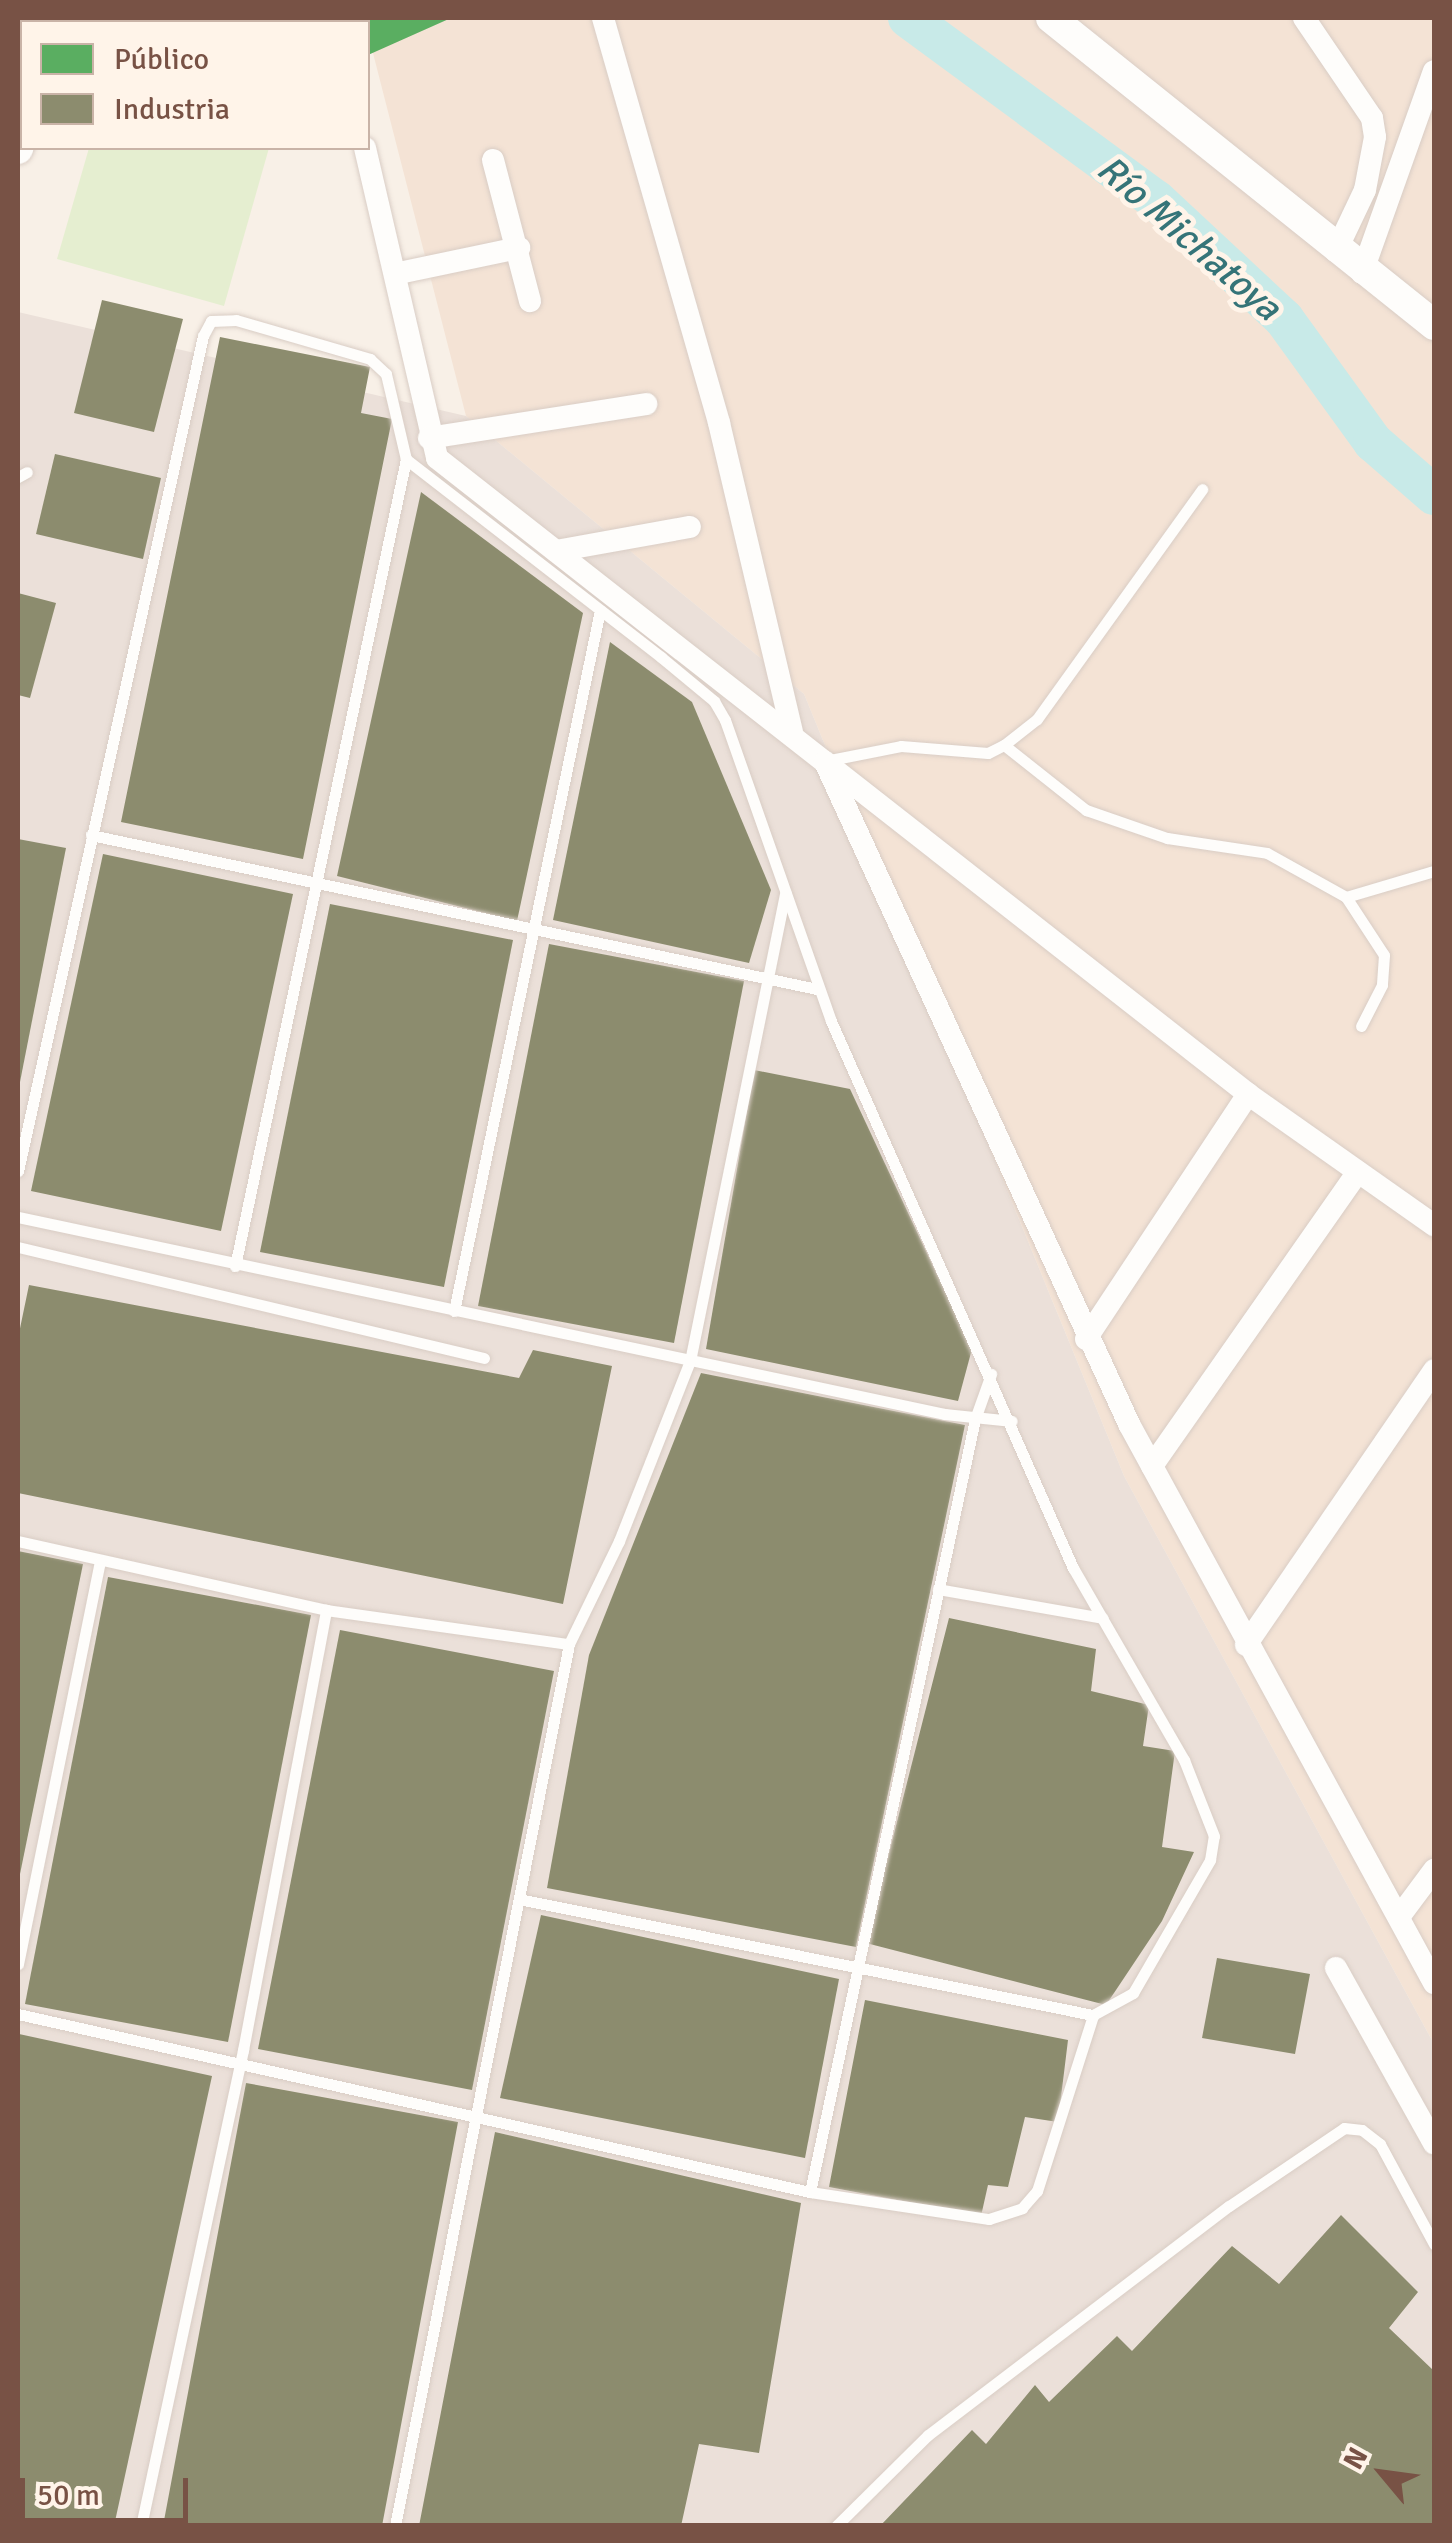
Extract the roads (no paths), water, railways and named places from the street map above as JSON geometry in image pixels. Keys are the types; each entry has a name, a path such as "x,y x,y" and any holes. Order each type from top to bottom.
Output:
{"street":[{"path":"603,18 719,423 792,731"},
{"path":"1051,18 1362,273 1434,325"},
{"path":"1304,18 1372,118 1375,137 1365,190 1336,251"},
{"path":"1362,273 1434,71"},
{"path":"367,150 398,273 429,438 438,458 792,731 825,762 1248,1094 1434,1225"},
{"path":"493,160 530,302"},
{"path":"398,273 519,248"},
{"path":"429,438 646,404"},
{"path":"556,551 690,527"},
{"path":"825,762 1086,1339 1246,1645 1434,1984"},
{"path":"1086,1339 1248,1094"},
{"path":"1152,1466 1358,1172"},
{"path":"1246,1645 1434,1370"},
{"path":"1399,1917 1434,1870"},
{"path":"1336,1968 1434,2143"}],"lane":[{"path":"18,1171 91,835 212,321 236,320 370,359 386,374 406,459 320,886 264,1109 235,1266"},
{"path":"406,459 714,702 818,989 991,1374 1073,1568 1184,1760 1214,1836 1193,1898 1133,1993 1093,2014 518,1899"},
{"path":"825,762 901,746 988,753 1004,745 1038,720 1202,489"},
{"path":"454,1312 600,610"},
{"path":"1004,745 1086,810 1166,838 1267,853 1346,897 1384,955 1382,986 1361,1026"},
{"path":"91,835 534,933 818,989"},
{"path":"1346,897 1434,871"},
{"path":"396,2526 569,1644 620,1542 690,1360 785,891"},
{"path":"18,1217 975,1420 1012,1422"},
{"path":"18,1247 484,1358"},
{"path":"810,2192 975,1420 991,1374"},
{"path":"18,1541 326,1610 569,1644"},
{"path":"18,1964 100,1562"},
{"path":"938,1590 1102,1618"},
{"path":"141,2526 240,2062 326,1610"},
{"path":"18,2014 476,2113 810,2192 990,2219 1022,2208 1048,2170 1093,2014"},
{"path":"836,2526 928,2435 1229,2206 1344,2128 1362,2130 1380,2144 1434,2244"}],"waterway":[{"name":"Río Michatoya","path":"908,18 1156,200 1284,319 1373,442 1434,495"}]}
